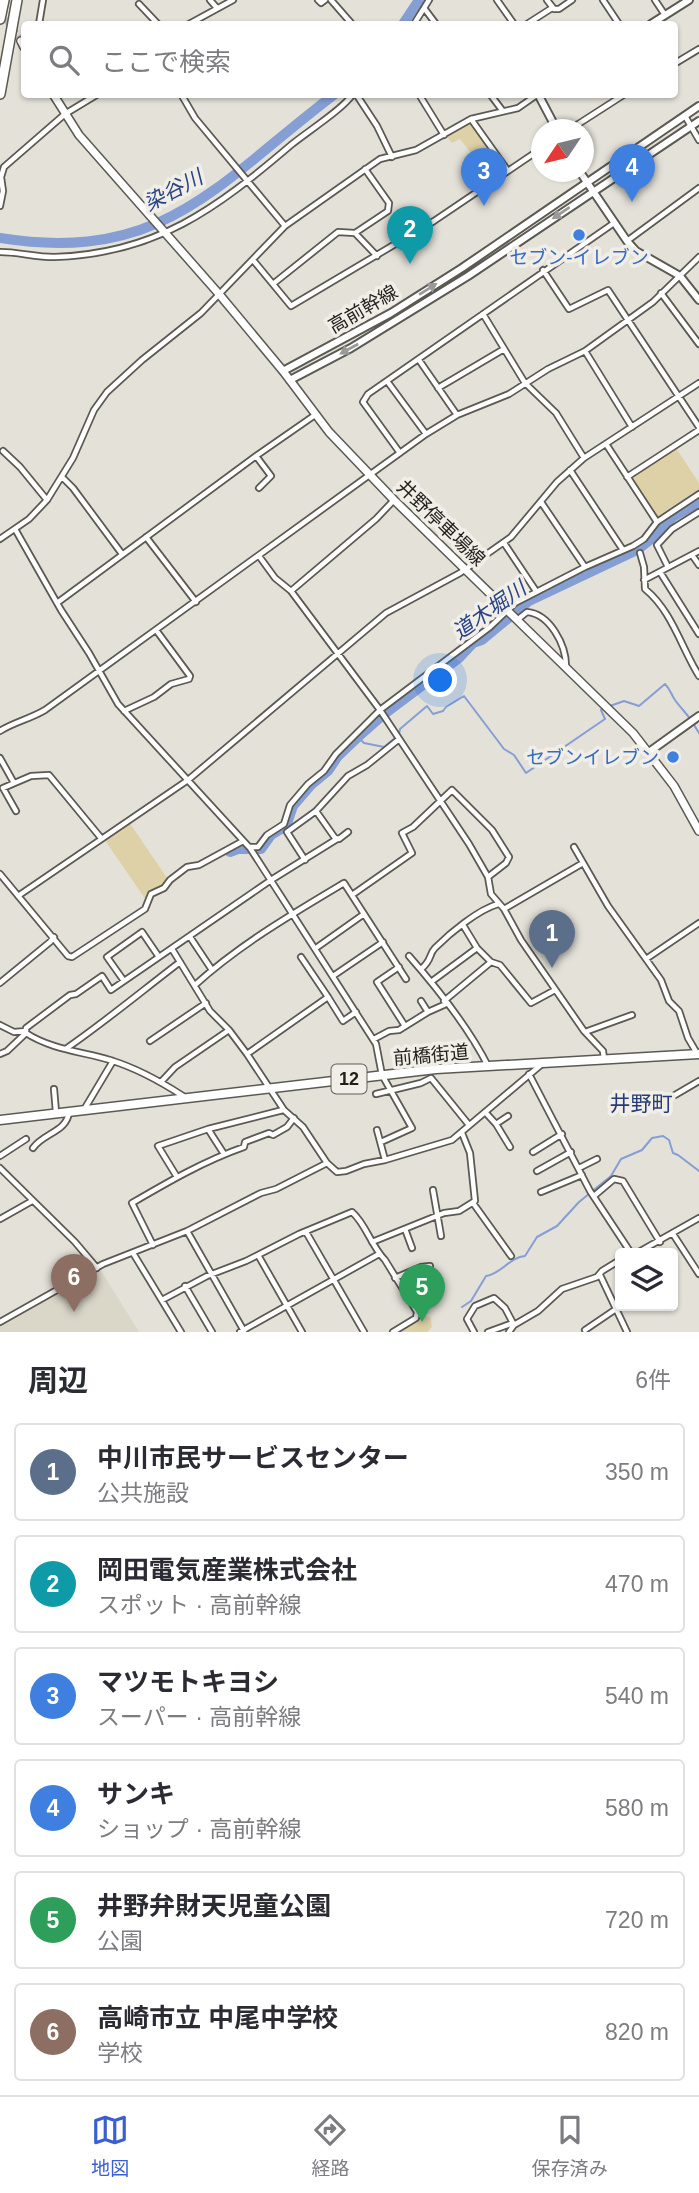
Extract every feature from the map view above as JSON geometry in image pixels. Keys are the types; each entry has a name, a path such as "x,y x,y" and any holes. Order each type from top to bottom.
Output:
{"highway":[{"path":"0,19 4,0"},
{"path":"0,94 18,0"}],"main road":[{"path":"55,98 65,114"},
{"name":"井野停車場線","path":"65,114 79,135 166,232 283,371 315,415 394,500 566,667 649,752 674,786 699,831"},
{"name":"前橋街道","path":"0,1120 420,1071 699,1055"}],"street":[{"path":"40,21 43,0"},
{"path":"210,0 217,8"},
{"path":"194,21 233,0"},
{"path":"318,0 321,3 325,0"},
{"path":"331,0 349,21"},
{"path":"416,21 429,0"},
{"path":"497,0 512,21"},
{"path":"547,0 553,8"},
{"path":"532,21 572,0"},
{"path":"603,0 617,21"},
{"path":"655,0 665,15"},
{"path":"656,21 689,0"},
{"path":"139,4 155,21"},
{"path":"424,8 434,21"},
{"path":"678,61 699,48"},
{"path":"0,205 4,191 1,177 4,167 65,114 91,98"},
{"path":"183,98 195,118 285,226"},
{"path":"0,252 46,257 88,255 133,246 166,232 188,222 247,181 352,98"},
{"path":"358,98 377,125 392,156"},
{"path":"421,98 444,135"},
{"path":"493,98 502,111"},
{"path":"0,539 29,519 47,500 78,449 94,410 103,397 142,360 201,313 285,226 380,159 415,150 471,119 518,108 532,98"},
{"path":"540,98 551,119"},
{"path":"586,119 619,98"},
{"name":"高前幹線","path":"283,371 391,313 432,287 699,106"},
{"path":"685,116 698,136"},
{"path":"471,119 508,171"},
{"name":"高前幹線","path":"290,380 351,348 468,276 699,121"},
{"path":"253,260 291,306 434,221 531,155"},
{"path":"273,284 338,232 355,233 388,211 389,203 365,169"},
{"path":"586,184 636,251 680,276 699,300"},
{"path":"627,241 699,188"},
{"path":"400,453 363,402 368,394 614,223"},
{"path":"355,233 377,256"},
{"path":"0,731 13,722 38,714 99,672 426,435 457,415 509,394 585,351 661,293 699,257"},
{"path":"543,270 569,309 608,290 699,428 627,477"},
{"path":"661,293 699,344"},
{"path":"483,314 525,383 556,413 584,458"},
{"path":"438,388 504,349"},
{"path":"585,351 632,427"},
{"path":"419,360 457,415"},
{"path":"387,381 426,435"},
{"path":"18,896 188,780 386,613 465,569 503,542 584,458 699,383"},
{"path":"57,603 315,415"},
{"path":"606,444 657,523"},
{"path":"3,451 47,500"},
{"path":"256,456 271,476 259,488"},
{"path":"570,470 622,550"},
{"path":"62,477 122,554"},
{"path":"249,847 258,847 267,835 284,824 290,805 380,710 515,603 644,539 657,523 699,494"},
{"path":"291,592 376,519 394,500"},
{"path":"541,502 585,567"},
{"path":"668,567 657,545 672,529 699,512"},
{"path":"15,528 57,603 124,711 249,847 374,1039 382,1075 412,1128 381,1142"},
{"path":"146,537 196,602"},
{"path":"503,542 536,591"},
{"path":"644,580 699,551"},
{"path":"640,553 645,589 668,618 699,676"},
{"path":"692,555 699,565"},
{"path":"259,556 275,578 291,592 380,710 469,844 488,877 491,894 504,909 521,940 555,990 585,1032 603,1051 604,1059"},
{"path":"660,572 699,634"},
{"path":"517,620 527,612 536,613 546,621 554,631 566,658 566,667"},
{"path":"124,711 154,697 172,684 189,679 190,676 156,630"},
{"path":"649,752 699,716"},
{"path":"305,860 287,832 316,811 348,776 367,765 398,740"},
{"path":"0,758 13,783"},
{"path":"16,811 3,790 31,776 50,775 101,838"},
{"path":"352,895 412,853 402,832 413,827 452,790 492,830 509,859 488,877"},
{"path":"316,811 337,839"},
{"path":"0,1054 7,1051 26,1032 26,1028 70,995 76,994 102,976 111,990 271,880 348,832"},
{"path":"0,874 68,956 74,956 145,908 151,894 164,888 187,867 199,865 244,841"},
{"path":"574,847 603,898 662,980 669,1000 679,1011 688,1038 699,1055"},
{"path":"504,909 583,863"},
{"path":"195,985 293,913 344,883 406,979"},
{"path":"421,969 430,962 433,950 484,908 498,904"},
{"path":"316,948 365,915"},
{"path":"646,959 699,923"},
{"path":"463,925 477,948 491,962 500,965 531,1003 555,990"},
{"path":"124,981 107,957 142,932 159,957"},
{"path":"0,983 54,937"},
{"path":"190,937 212,970"},
{"path":"333,976 383,942"},
{"path":"431,982 477,948"},
{"path":"172,949 206,1003 247,1054 284,1110 303,1128 327,1163 337,1172 452,1140 545,1062"},
{"path":"301,957 343,1021 357,1012"},
{"path":"409,957 431,982 482,1052 488,1066"},
{"path":"66,1048 107,1021 128,1001 180,962"},
{"path":"374,1039 405,1026 445,1002 491,962"},
{"path":"399,967 377,982 405,1026"},
{"path":"247,1054 328,997"},
{"path":"421,1001 428,1012"},
{"path":"150,1041 206,1003"},
{"path":"585,1032 632,1015"},
{"path":"0,1025 92,1057 113,1061 161,1082 186,1099"},
{"path":"161,1082 185,1059 229,1030"},
{"path":"84,1110 113,1061"},
{"path":"420,1071 424,1082"},
{"path":"529,1074 594,1196 628,1248"},
{"path":"376,1094 432,1078 469,1125"},
{"path":"675,1095 699,1081"},
{"path":"54,1089 56,1114"},
{"path":"177,1177 158,1146 208,1129 284,1110"},
{"path":"33,1148 38,1141 65,1125 69,1112"},
{"path":"485,1112 510,1147"},
{"path":"496,1124 508,1116"},
{"path":"153,1245 132,1203 177,1177 244,1147 246,1142 269,1132 272,1135 279,1133 294,1118"},
{"path":"208,1129 224,1154"},
{"path":"377,1130 385,1160"},
{"path":"372,1242 449,1212 459,1211 473,1203 475,1195 470,1153 462,1133"},
{"path":"533,1153 562,1134"},
{"path":"0,1156 26,1139"},
{"path":"537,1171 571,1152"},
{"path":"579,1168 597,1159"},
{"path":"0,1322 97,1268 187,1231 327,1163"},
{"path":"0,1168 75,1242 97,1268"},
{"path":"541,1192 583,1175"},
{"path":"594,1196 614,1178 623,1181 660,1242"},
{"path":"433,1190 441,1236"},
{"path":"0,1219 32,1202"},
{"path":"473,1203 511,1256"},
{"path":"162,1300 185,1286 352,1212 417,1312 416,1318 393,1332"},
{"path":"647,1248 699,1218"},
{"path":"405,1229 412,1248"},
{"path":"187,1231 243,1331 379,1254"},
{"path":"306,1231 364,1332"},
{"path":"673,1234 699,1274"},
{"path":"133,1253 181,1332"},
{"path":"258,1255 302,1332"},
{"path":"488,1332 514,1324 538,1311 562,1289 600,1275 615,1263"},
{"path":"396,1278 430,1266"},
{"path":"585,1330 615,1309 600,1275"},
{"path":"185,1286 212,1332"},
{"path":"414,1305 435,1294"},
{"path":"474,1332 467,1320 475,1306 494,1298 505,1308 514,1324"},
{"path":"616,1311 627,1332"},
{"path":"509,1332 514,1324"}],"shaded area":[{"path":"470,122 503,168 503,171 482,185 463,158 470,152 460,139 452,143 446,136"},
{"path":"676,448 699,483 699,490 659,518 631,480"},
{"path":"129,822 167,878 162,886 148,892 146,900 104,839"},
{"path":"100,1269 139,1332 0,1332 0,1324"},
{"path":"424,1314 428,1318 430,1316 432,1327 427,1332 397,1332"}],"waterway":[{"name":"染谷川","path":"405,21 419,0"},
{"name":"染谷川","path":"0,238 57,243 105,239 147,227 185,209 220,186 330,98"},
{"name":"道木堀川","path":"230,852 238,849 261,849 271,835 286,826 293,806 311,785 328,771 338,756 358,737 529,601 637,550 673,517 699,502"},
{"path":"610,706 624,701 639,706 665,684 691,720"},
{"path":"399,734 400,729 427,706 433,714 443,711 464,696 526,773 605,719 601,710 605,708"},
{"path":"694,725 699,733"},
{"path":"358,737 364,743 384,747 395,738"},
{"path":"462,1307 471,1301 486,1276 525,1256 537,1237 557,1226 579,1202 611,1176 621,1159 642,1150 652,1138 663,1136 669,1140 673,1153 699,1171"}],"tunnel":[{"path":"0,10 21,41"}],"place":[{"name":"サンキ","path":"632,202"},
{"name":"マツモトキヨシ","path":"484,206"},
{"name":"セブン-イレブン","path":"579,235"},
{"name":"岡田電気産業株式会社","path":"410,264"},
{"name":"セブンイレブン","path":"673,757"},
{"name":"中川市民サービスセンター","path":"552,968"},
{"name":"高崎市立 中尾中学校","path":"74,1312"},
{"name":"井野弁財天児童公園","path":"422,1322"}],"district":[{"name":"井野町","path":"641,1103"}]}
